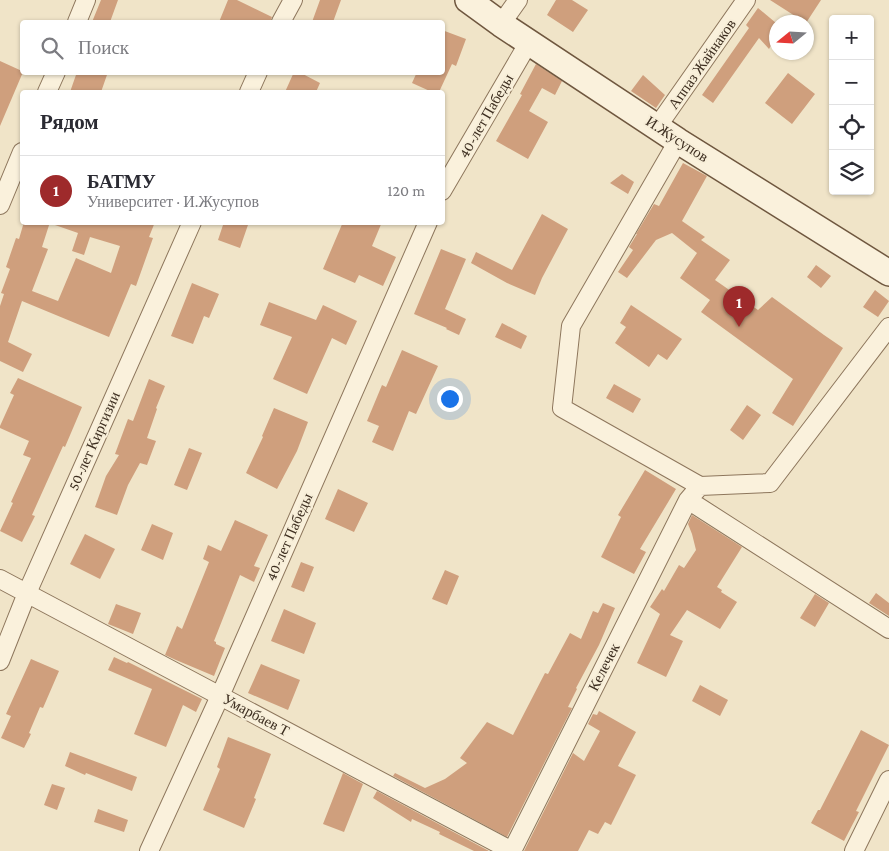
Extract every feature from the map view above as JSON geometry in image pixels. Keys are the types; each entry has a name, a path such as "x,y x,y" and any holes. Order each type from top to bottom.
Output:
{"street":[{"path":"78,20 86,0"},
{"path":"282,20 292,0"},
{"name":"И.Жусупов","path":"468,0 501,24 678,141 889,273"},
{"path":"501,24 518,0"},
{"name":"Аппаз Жайнаков","path":"657,127 746,0"},
{"name":"40-лет Пабеды","path":"445,186 529,42"},
{"path":"48,90 55,75"},
{"path":"250,90 257,75"},
{"path":"678,141 571,326 562,408 700,486 770,483 889,327"},
{"path":"0,205 20,157"},
{"name":"50-лет Киргизии","path":"0,661 27,593 191,225"},
{"name":"40-лет Пабеды","path":"149,851 220,696 427,225"},
{"name":"Келечек","path":"512,851 688,500 700,486"},
{"path":"688,500 889,628"},
{"name":"Умарбаев Т","path":"0,579 512,851"},
{"path":"854,851 889,780"}],"building":[{"path":"101,0 118,0 111,20 93,20"},
{"path":"228,0 237,0 272,17 271,20 220,20"},
{"path":"320,0 341,0 334,20 313,20"},
{"path":"556,0 572,0 588,10 573,32 547,15"},
{"path":"770,0 821,0 811,15 793,15"},
{"path":"758,8 769,17 769,49 759,38 713,103 702,95 749,28 746,25"},
{"path":"445,31 466,39 456,66 452,64 440,90 428,90 412,83 416,75 445,75"},
{"path":"0,61 20,70 20,75 22,75 0,126"},
{"path":"536,64 562,81 555,95 542,88 529,111 548,122 528,159 496,141 522,95 520,94"},
{"path":"788,73 815,94 792,124 765,103"},
{"path":"76,75 107,75 102,90 71,90"},
{"path":"293,75 305,75 320,83 317,90 286,90"},
{"path":"643,75 665,95 656,108 631,91"},
{"path":"683,163 707,176 682,221 705,237 701,240 730,260 715,280 758,310 772,297 843,348 793,426 772,413 793,379 701,312 710,300 680,278 697,253 672,233 656,240 627,278 618,272 633,250 629,247 636,234 654,204 659,206"},
{"path":"622,174 634,182 628,194 610,183"},
{"path":"542,214 568,229 535,295 507,283 471,263 476,252 512,270"},
{"path":"23,225 49,225 42,247 48,249 32,291 58,301 76,258 111,273 120,246 90,237 84,255 72,251 78,233 55,225 154,225 149,237 153,238 136,286 131,284 109,337 22,301 8,342 32,354 23,372 0,361 0,306 4,294 1,293 10,269 6,267 16,238 19,239"},
{"path":"223,225 248,225 240,248 218,240"},
{"path":"342,225 381,225 372,246 396,257 383,286 359,275 355,283 323,269"},
{"path":"441,249 466,259 445,309 466,319 459,335 414,314"},
{"path":"816,265 831,276 821,288 807,277"},
{"path":"192,283 219,294 209,318 204,316 193,344 171,336"},
{"path":"875,290 889,301 878,317 863,307"},
{"path":"269,302 316,320 323,305 357,321 346,345 332,338 307,394 273,379 292,337 260,325"},
{"path":"631,305 682,339 667,360 658,354 649,367 615,343 626,327 620,323"},
{"path":"502,323 527,336 521,349 495,337"},
{"path":"402,350 438,366 416,414 409,411 393,451 372,442 379,426 367,421 382,385 386,387"},
{"path":"18,378 82,407 32,515 35,516 22,542 0,531 31,458 23,455 29,441 0,428 14,395 10,393"},
{"path":"149,379 165,386 147,438 156,441 147,465 140,463 128,485 117,515 95,507 106,476 119,455 115,454 128,419 133,421"},
{"path":"614,384 641,399 633,413 606,398"},
{"path":"747,405 761,415 743,440 730,430"},
{"path":"274,408 308,422 297,451 277,489 246,473"},
{"path":"189,448 202,453 187,490 174,485"},
{"path":"645,470 676,489 640,549 646,552 634,574 601,557 621,517 618,515"},
{"path":"338,489 368,503 354,532 325,519"},
{"path":"692,515 742,547 717,587 722,590 721,592 737,602 720,629 687,610 670,635 683,641 666,677 637,663 660,614 650,607 662,589 664,591 679,565 684,568 696,550 688,524"},
{"path":"235,520 268,535 254,566 260,568 254,582 240,575 214,641 225,648 214,676 165,655 177,626 182,629 209,562 203,559 208,545 221,551"},
{"path":"152,524 173,533 163,560 141,550"},
{"path":"85,534 115,549 100,579 70,564"},
{"path":"301,562 314,567 304,592 291,587"},
{"path":"445,570 459,576 447,605 432,599"},
{"path":"876,593 889,603 889,616 869,603"},
{"path":"815,594 829,603 815,627 800,618"},
{"path":"603,603 615,608 599,645 576,688 568,707 572,708 507,837 393,776 395,773 425,788 445,779 467,763 460,758 487,722 513,735 545,673 548,674 570,633 581,639 593,611 598,613"},
{"path":"116,604 141,613 133,634 108,624"},
{"path":"284,609 316,623 304,654 271,641"},
{"path":"114,657 128,662 202,699 196,712 183,705 166,747 134,734 152,689 108,670"},
{"path":"31,659 59,671 43,708 40,707 24,748 1,738 11,716 6,714"},
{"path":"261,664 300,680 288,710 248,693"},
{"path":"700,685 728,700 720,716 692,701"},
{"path":"599,711 636,732 618,766 636,775 611,825 605,822 598,834 589,830 578,851 524,851 573,753 584,761 600,731 588,724 593,714 597,715"},
{"path":"861,730 889,745 856,811 859,812 844,841 811,823 818,810 820,810"},
{"path":"228,737 271,754 244,828 203,810 220,769 217,767"},
{"path":"70,752 137,777 132,791 65,766"},
{"path":"343,773 363,784 344,832 323,824"},
{"path":"52,784 65,788 57,810 44,805"},
{"path":"377,791 489,851 474,851 412,819 411,822 373,798"},
{"path":"98,809 128,820 124,832 94,822"}],"place":[{"name":"БАТМУ","path":"739,327"}]}
